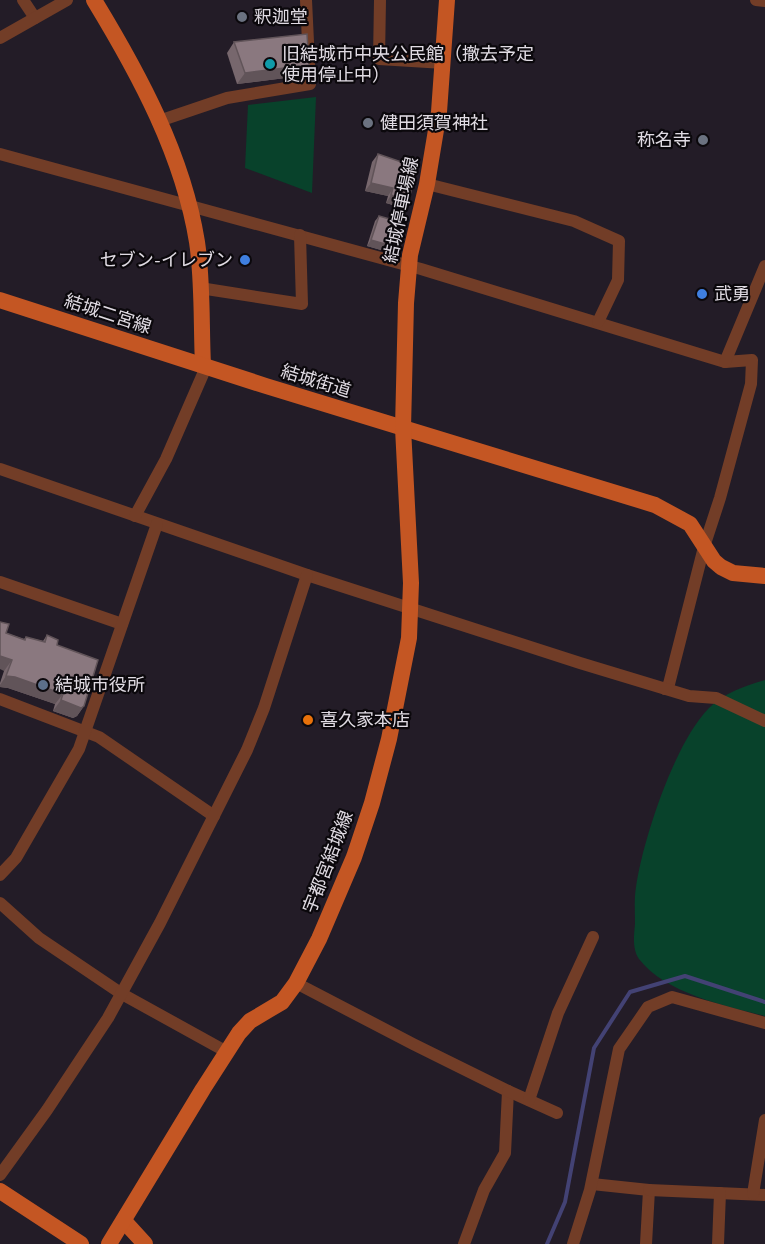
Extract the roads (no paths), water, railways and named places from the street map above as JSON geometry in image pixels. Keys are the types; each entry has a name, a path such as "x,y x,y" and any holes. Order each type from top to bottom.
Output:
{"main road":[{"path":"93,0 126,56 159,121 181,172 197,244 203,365"},
{"name":"結城停車場線","path":"403,428 405,313 409,266 440,112 447,0"},
{"name":"結城二宮線","path":"0,300 203,365"},
{"name":"結城街道","path":"203,365 655,505 690,524 714,561 733,573 765,576"},
{"name":"宇都宮結城線","path":"109,1244 227,1052 250,1021 282,1002 296,983 319,939 354,857 372,803 403,671 411,608 403,428"},
{"path":"0,1191 81,1244"},
{"path":"124,1221 145,1244"}],"street":[{"path":"23,0 35,18"},
{"path":"0,38 67,0"},
{"path":"159,121 227,98 310,84 306,0"},
{"path":"380,0 379,60 444,63"},
{"path":"756,0 765,1"},
{"path":"0,154 409,266 725,362 752,360 751,384 704,547 669,684 665,689"},
{"path":"427,184 574,221 619,241 618,280 598,322"},
{"path":"200,288 302,304 300,235"},
{"path":"725,362 765,266"},
{"path":"135,516 165,459 203,374 203,365"},
{"path":"0,469 307,575 665,689 689,696 716,698 765,721"},
{"path":"0,875 16,858 79,749 157,524"},
{"path":"0,1175 47,1110 108,1018 160,923 247,750 307,575"},
{"path":"0,582 122,624"},
{"path":"0,699 99,738 214,816"},
{"path":"0,903 39,938 122,994 227,1052"},
{"path":"529,1100 558,1013 593,937"},
{"path":"296,983 413,1044 557,1113"},
{"path":"573,1244 592,1184 619,1049 648,1007 672,997 765,1023"},
{"path":"464,1244 484,1190 505,1153 508,1091"},
{"path":"592,1184 649,1190 759,1194 765,1120"},
{"path":"646,1244 649,1190"},
{"path":"718,1244 720,1193"}],"waterway":[{"path":"547,1244 565,1202 594,1048 630,992 685,976 765,1002"}],"place":[{"name":"釈迦堂","path":"242,17"},
{"name":"旧結城市中央公民館（撤去予定 使用停止中）","path":"270,64"},
{"name":"健田須賀神社","path":"368,123"},
{"name":"称名寺","path":"703,140"},
{"name":"セブン-イレブン","path":"245,260"},
{"name":"武勇","path":"702,294"},
{"name":"結城市役所","path":"43,685"},
{"name":"喜久家本店","path":"308,720"}]}
